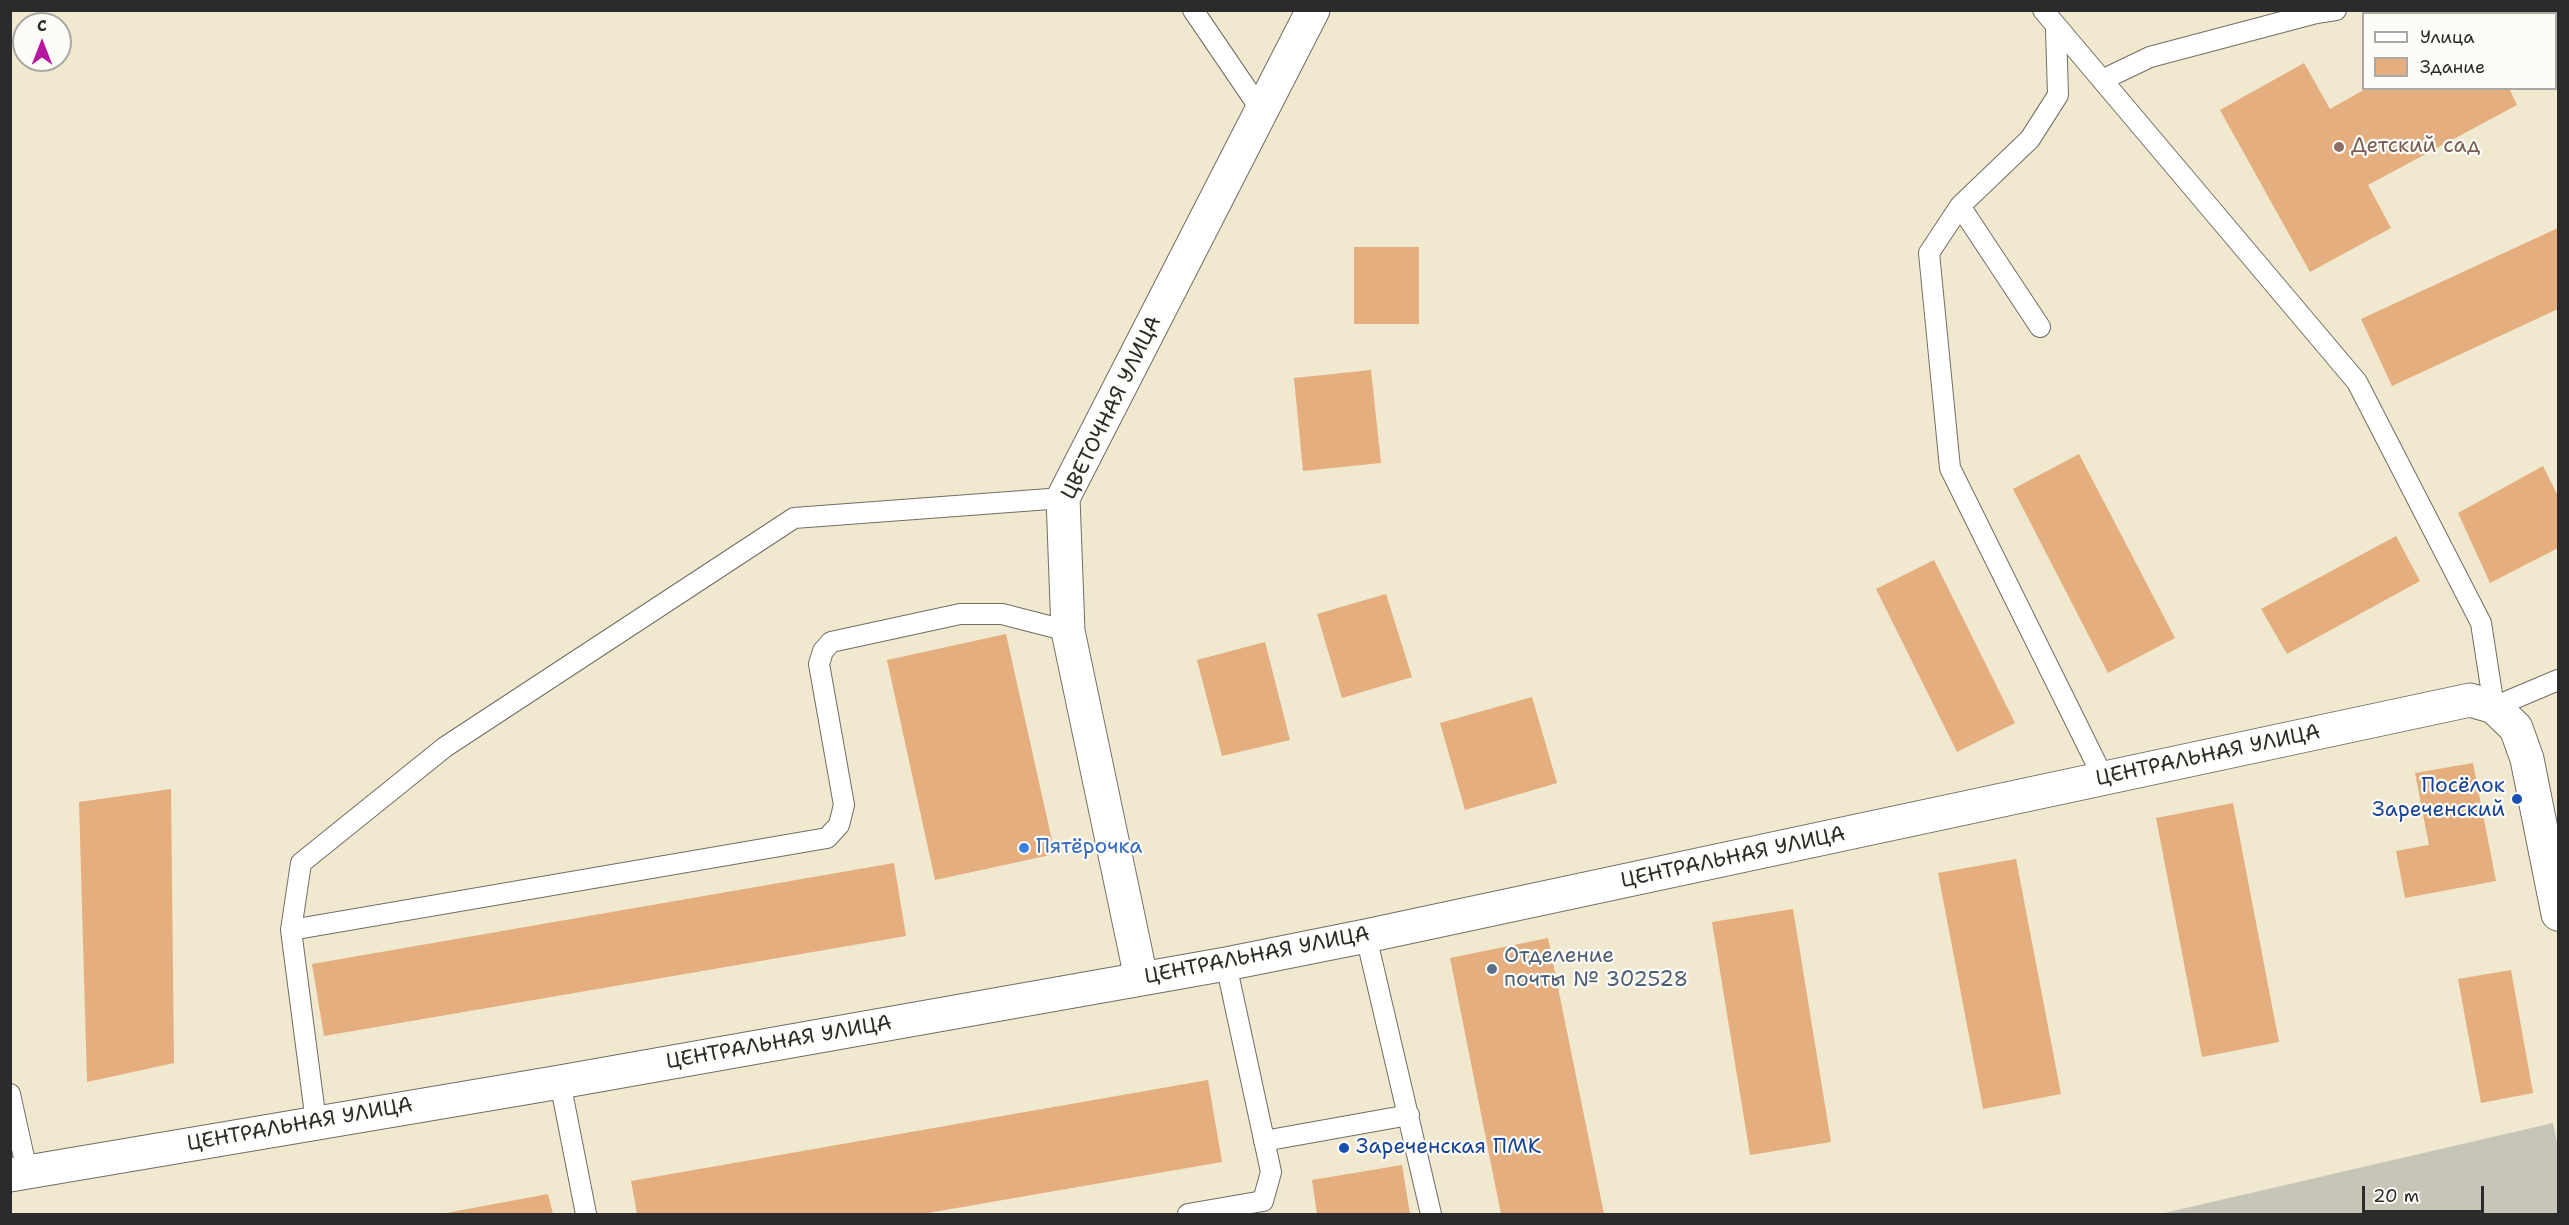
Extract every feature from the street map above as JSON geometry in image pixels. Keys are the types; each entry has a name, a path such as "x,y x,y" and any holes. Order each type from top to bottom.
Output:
{"street":[{"name":"ЦВЕТОЧНАЯ УЛИЦА","path":"1142,978 1068,631 1063,498 1313,10"},
{"name":"ЦЕНТРАЛЬНАЯ УЛИЦА","path":"19,1173 560,1082 1226,964 2104,779 2441,705 2470,700 2494,707"},
{"path":"2494,707 2516,728 2527,759 2559,914"}],"lane":[{"path":"1193,10 1262,110"},
{"path":"2043,10 2056,29 2102,80 2357,382 2481,623 2494,707 2559,680"},
{"path":"2102,80 2150,57 2316,13 2336,10"},
{"path":"2056,29 2058,95 2030,139 1960,206 1929,253 1950,468 2104,779"},
{"path":"1960,206 2040,327"},
{"path":"316,1122 291,930 301,863 445,747 794,519 1063,498"},
{"path":"291,930 827,838 839,825 844,805 819,664 823,651 831,642 960,614 1002,614 1068,631"},
{"path":"1366,936 1431,1215"},
{"path":"1188,1215 1263,1201 1271,1172 1226,964"},
{"path":"560,1082 586,1215"},
{"path":"10,1094 19,1173"},
{"path":"1264,1141 1409,1115"}],"shaded area":[{"path":"2553,1123 2558,1147 2558,1214 2160,1214"}],"building":[{"name":"Детский сад","path":"2304,63 2330,109 2363,90 2510,90 2517,105 2368,185 2391,228 2310,272 2220,110"},
{"path":"2558,228 2558,309 2392,386 2361,319"},
{"path":"1354,247 1419,247 1419,324 1354,324"},
{"path":"1371,370 1381,463 1303,471 1294,378"},
{"path":"2079,454 2175,638 2108,673 2013,489"},
{"path":"2543,466 2558,496 2558,548 2490,583 2458,513"},
{"path":"2396,536 2420,581 2287,654 2261,609"},
{"path":"1934,560 2015,723 1957,752 1876,589"},
{"path":"1386,594 1412,677 1342,698 1317,614"},
{"path":"1006,634 1055,854 935,880 887,660"},
{"path":"1265,642 1290,740 1222,756 1197,660"},
{"path":"1532,697 1557,783 1465,810 1440,723"},
{"path":"2473,763 2496,881 2405,898 2396,851 2429,845 2415,773"},
{"path":"171,789 174,1063 87,1082 79,802"},
{"path":"2233,803 2279,1042 2202,1057 2156,818"},
{"path":"2016,859 2061,1094 1983,1109 1938,873"},
{"path":"894,863 906,936 324,1036 312,964"},
{"path":"1793,909 1831,1142 1750,1155 1712,922"},
{"path":"1548,938 1604,1214 1501,1214 1450,958"},
{"path":"2511,970 2533,1093 2481,1103 2458,979"},
{"path":"1208,1080 1222,1162 922,1214 637,1214 631,1181"},
{"path":"1402,1165 1410,1214 1317,1214 1312,1180"},
{"path":"548,1194 553,1214 446,1214 446,1213"}],"place":[{"name":"Детский сад","path":"2339,147"},
{"name":"Посёлок Зареченский","path":"2517,799"},
{"name":"Пятёрочка","path":"1024,848"},
{"name":"Отделение почты № 302528","path":"1492,969"},
{"name":"Зареченская ПМК","path":"1344,1148"}]}
